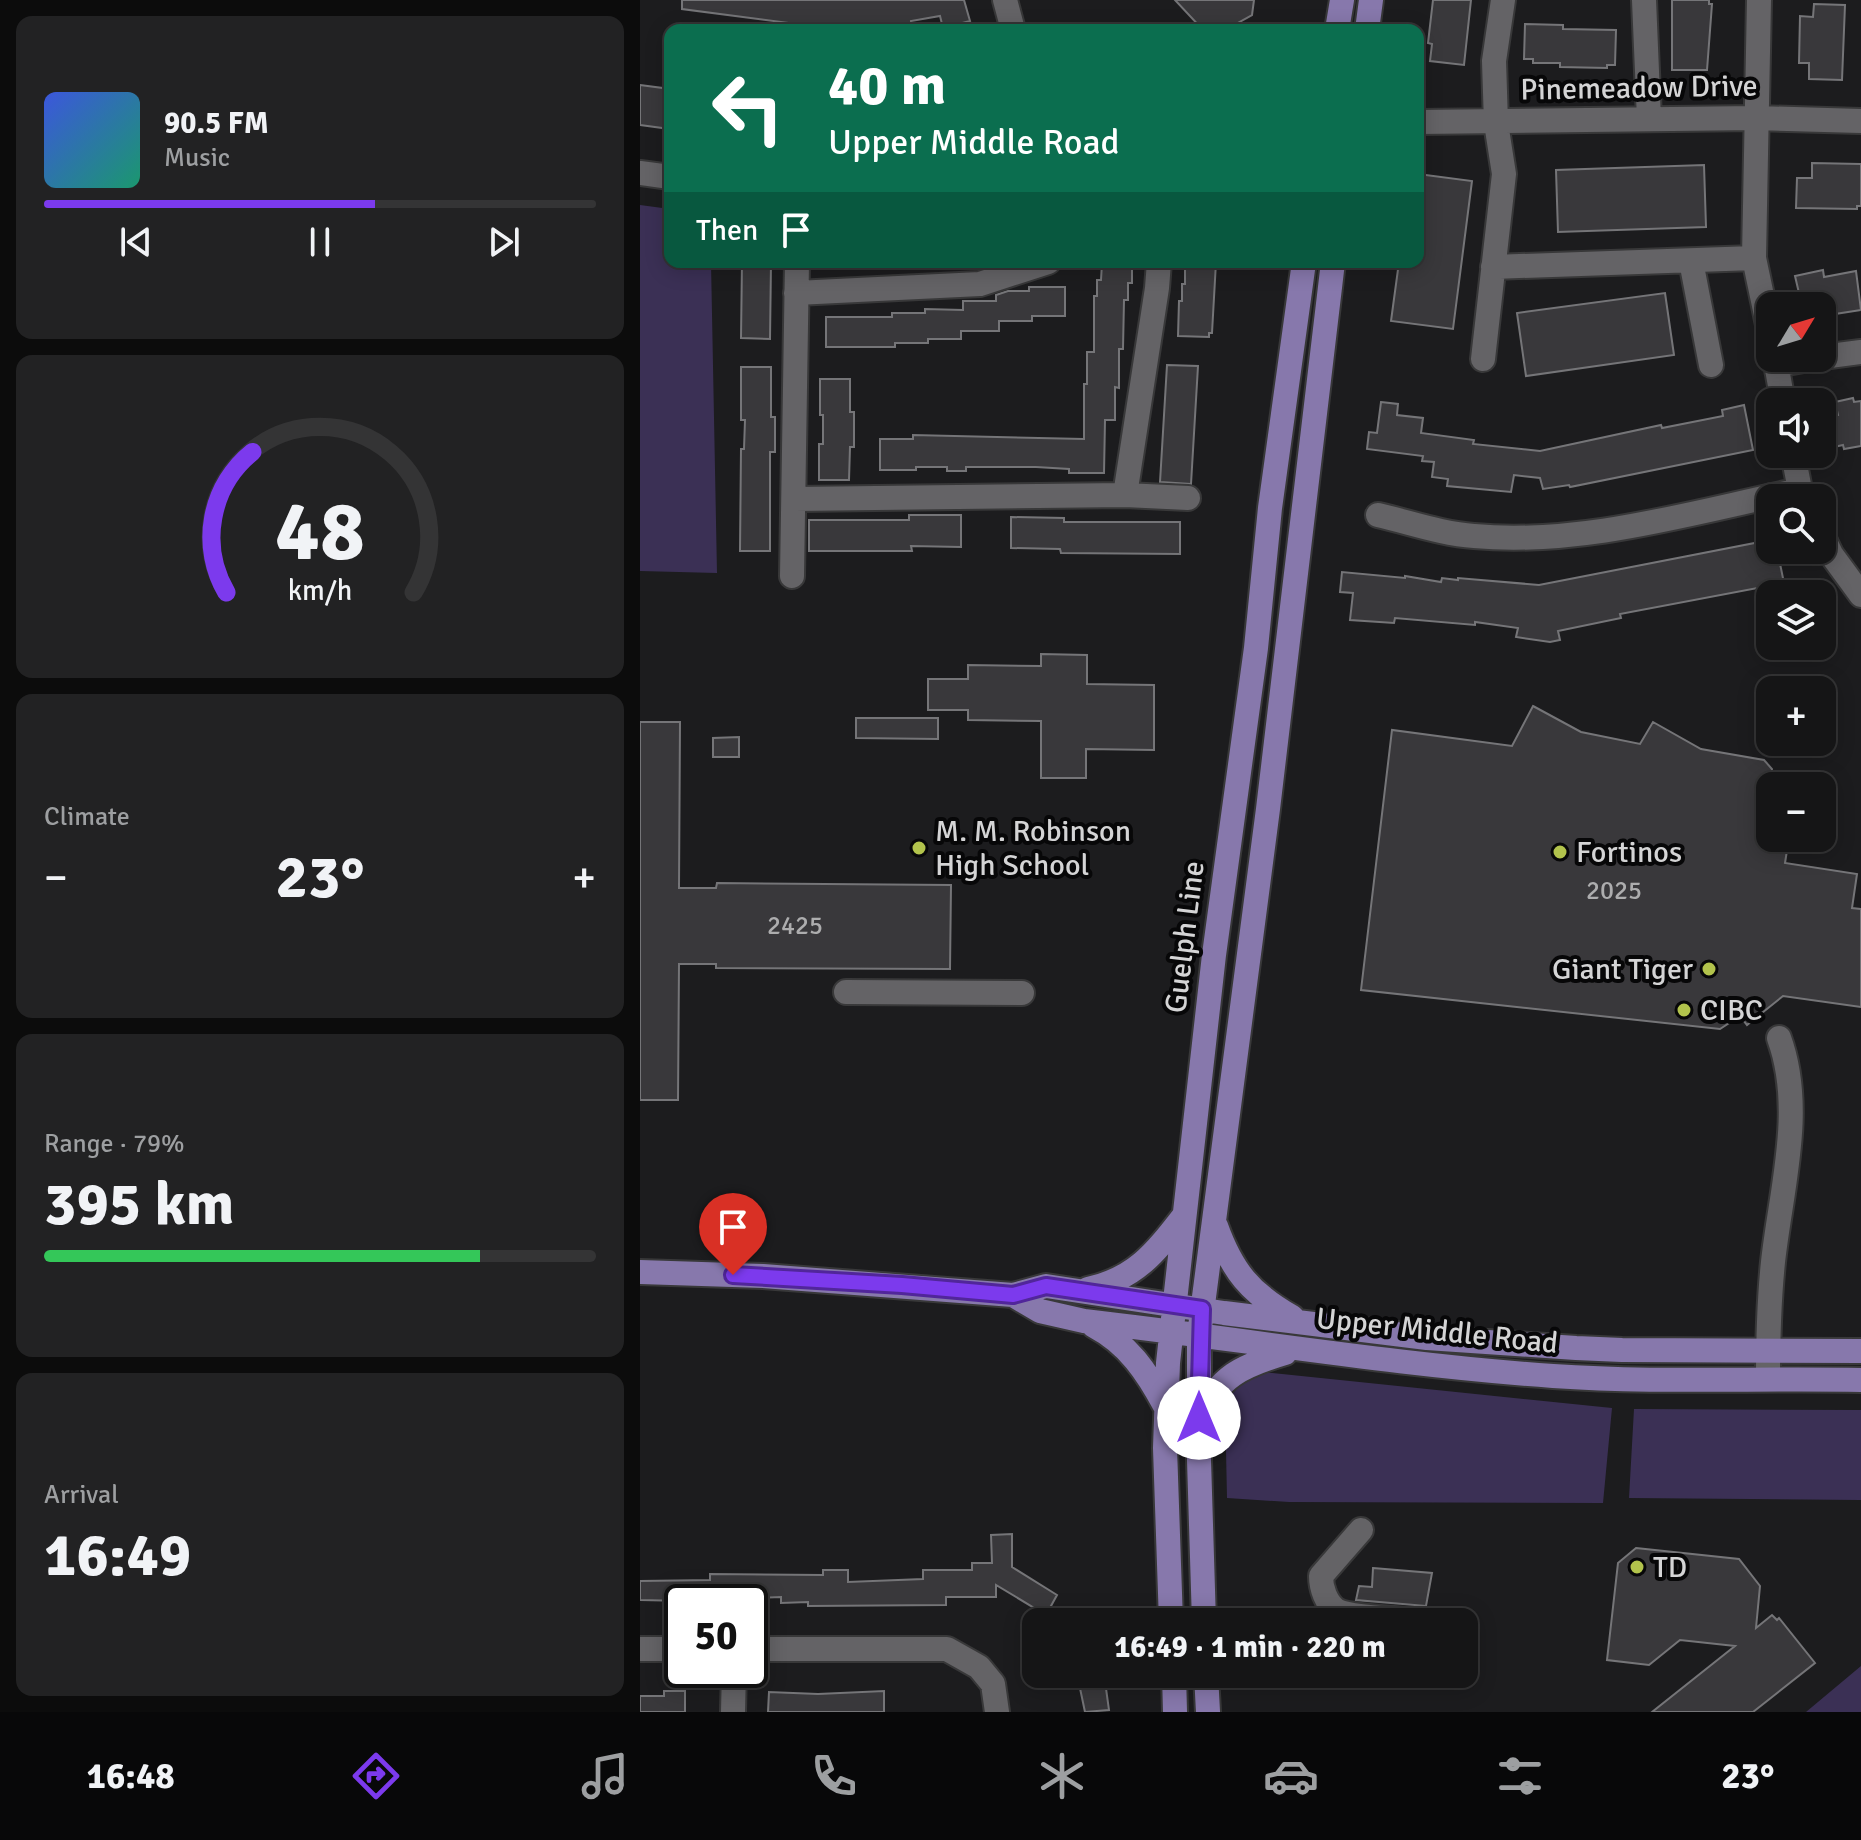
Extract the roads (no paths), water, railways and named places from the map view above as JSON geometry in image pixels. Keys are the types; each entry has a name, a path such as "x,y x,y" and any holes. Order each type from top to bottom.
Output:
{"main road":[{"path":"1338,24 1342,0"},
{"path":"1368,24 1371,0"},
{"name":"Guelph Line","path":"1171,1608 1165,1406 1171,1332 1193,1127 1303,268"},
{"path":"1204,1608 1199,1335 1332,268"},
{"path":"1261,597 1293,601"},
{"path":"1080,1290 1125,1276 1140,1267 1185,1215"},
{"path":"1215,1224 1225,1252 1246,1283 1276,1308 1301,1322"},
{"name":"Upper Middle Road","path":"640,1272 779,1277 1013,1295 1046,1286 1427,1338 1576,1348 1861,1351"},
{"name":"Upper Middle Road","path":"1013,1295 1040,1311 1084,1321 1428,1366 1636,1379 1861,1380"},
{"path":"1084,1321 1111,1335 1130,1353 1143,1367 1165,1406"},
{"path":"1199,1418 1219,1387 1238,1370 1257,1361 1300,1349"},
{"path":"1174,1688 1175,1712"},
{"path":"1207,1688 1208,1712"}],"street":[{"path":"1005,0 1011,24"},
{"path":"1483,359 1504,174 1496,123 1494,61 1503,0"},
{"path":"1644,0 1649,119"},
{"path":"1759,0 1754,258 1761,292"},
{"name":"Pinemeadow Drive","path":"1424,122 1756,118 1861,121"},
{"path":"640,173 664,176"},
{"path":"1493,267 1754,258"},
{"path":"1691,261 1711,365"},
{"path":"792,576 797,268"},
{"path":"796,293 980,284 1029,268"},
{"path":"1125,495 1159,268"},
{"path":"1836,355 1861,352"},
{"path":"795,499 1125,495 1188,498"},
{"path":"1378,515 1471,536 1546,538 1756,502"},
{"path":"1836,561 1861,595"},
{"path":"846,992 1022,993"},
{"path":"1768,1378 1773,1261 1792,1098 1787,1061 1779,1038"},
{"path":"1333,1608 1321,1588 1321,1576 1354,1538"},
{"path":"640,1649 664,1649"},
{"path":"768,1649 947,1649 979,1667 993,1684 997,1712"},
{"path":"733,1712 734,1688"}],"place":[{"name":"M. M. Robinson High School","path":"919,848"},
{"name":"Fortinos","path":"1560,852"},
{"name":"Giant Tiger","path":"1709,969"},
{"name":"CIBC","path":"1684,1010"},
{"name":"TD","path":"1637,1567"}]}
